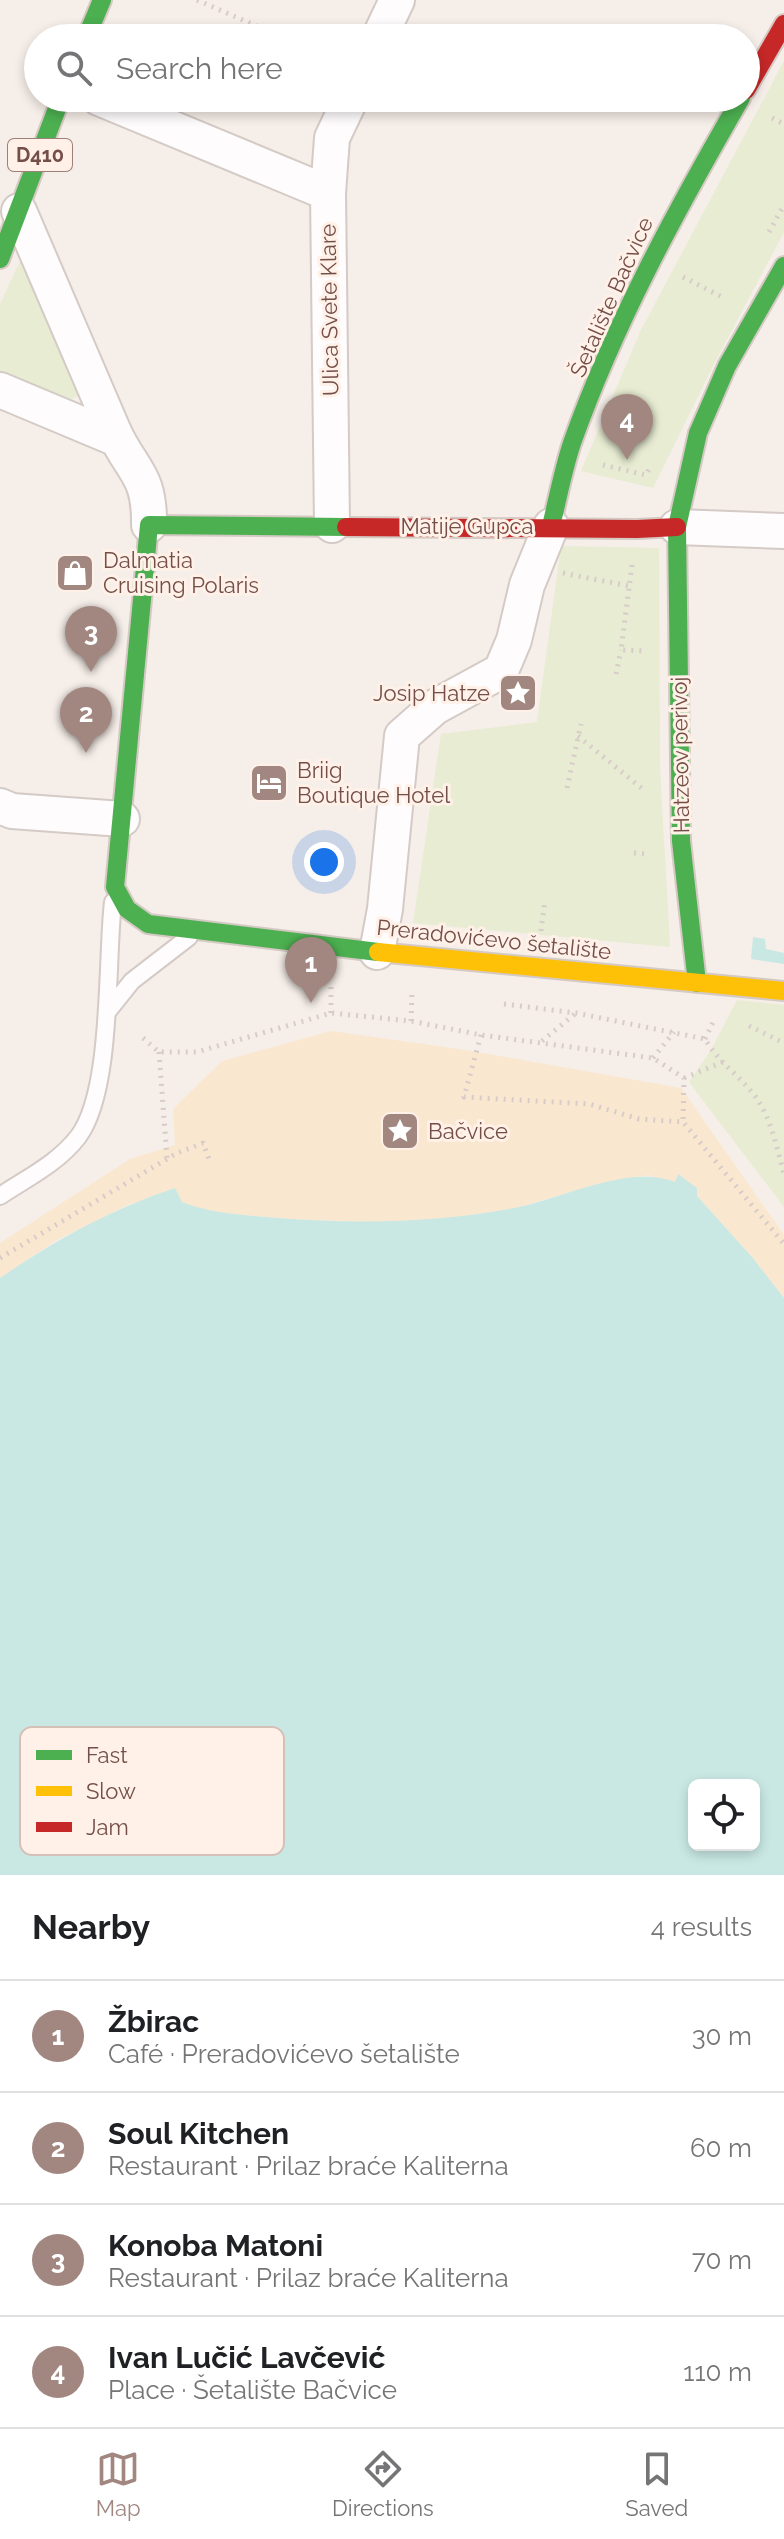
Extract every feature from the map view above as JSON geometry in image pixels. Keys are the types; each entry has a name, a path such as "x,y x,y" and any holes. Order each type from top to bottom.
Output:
{"street":[{"path":"92,24 102,0"},
{"path":"386,24 397,0"},
{"path":"760,66 784,24"},
{"name":"D410","path":"0,259 56,112"},
{"path":"133,112 328,193"},
{"name":"Ulica Svete Klare","path":"332,525 328,193 332,138 344,112"},
{"name":"Šetalište Bačvice","path":"551,526 572,445 617,336 674,215 733,112"},
{"path":"19,211 117,439 144,482 149,503 115,887"},
{"path":"677,527 698,433 727,366 784,266"},
{"path":"0,390 117,439"},
{"name":"Matije Gupca","path":"149,525 677,527 784,531"},
{"path":"377,952 385,909 402,736 435,707 501,671 514,640 527,585 551,526"},
{"name":"Hatzeov perivoj","path":"677,527 681,820 697,983"},
{"path":"0,806 12,811 122,819"},
{"name":"Preradovićevo šetalište","path":"115,887 120,902 130,915 148,924 377,952 784,991"}],"lane":[{"path":"0,1196 59,1157 80,1135 94,1096 108,1011 110,930 115,887"},
{"path":"108,1011 132,981 154,961 200,931"}],"path":[{"path":"197,0 252,24"},
{"path":"768,115 784,124"},
{"path":"769,233 784,205"},
{"path":"676,288 689,265"},
{"path":"682,277 732,302"},
{"path":"592,463 646,475 652,462"},
{"path":"616,674 637,529"},
{"path":"560,588 563,573 629,586"},
{"path":"621,650 678,651"},
{"path":"567,788 581,724"},
{"path":"578,736 681,820"},
{"path":"331,984 331,1013"},
{"path":"411,1021 412,993"},
{"path":"143,1038 159,1052 197,1052 331,1013 411,1021 481,1035 653,1058 684,1078"},
{"path":"541,1042 576,1013"},
{"path":"653,1058 674,1032 705,1039 717,1059 757,1099 773,1134 784,1174"},
{"path":"481,1035 464,1097 589,1104 639,1119 683,1122"},
{"path":"159,1052 168,1159"},
{"path":"684,1078 723,1062"},
{"path":"684,1078 683,1122 784,1244"},
{"path":"0,1258 177,1153 203,1143 209,1159"}],"green space":[{"path":"784,61 784,232 653,488 581,471 641,330 757,112 760,112 760,106"},
{"path":"20,261 84,393 65,402 0,373 0,304"},
{"path":"561,546 659,548 660,769 670,947 413,923 441,734 537,722"},
{"path":"737,1000 784,1005 784,1207 689,1082 711,1050"}],"sand":[{"name":"Bačvice","path":"331,1031 466,1050 681,1088 784,1235 784,1298 697,1196 649,1175 594,1185 512,1209 436,1220 368,1222 292,1219 231,1214 199,1209 182,1202 132,1203 55,1241 0,1278 0,1243 130,1159 175,1145 173,1109 222,1061"}],"water":[{"path":"753,937 765,939 766,949 784,953 784,964 751,959"},
{"path":"678,1174 697,1188 697,1196 784,1298 784,1875 0,1875 0,1278 84,1227 175,1188 182,1202 217,1212 336,1221 423,1220 509,1209 592,1185 636,1177 656,1177 675,1182"}],"traffic: fast":[{"path":"92,24 102,0"},
{"path":"0,259 56,112"},
{"path":"551,526 572,443 627,310 733,112"},
{"path":"697,983 681,841 677,527 698,433 727,366 784,266"},
{"path":"346,527 149,525 115,887 127,909 148,924 378,952"}],"traffic: slow":[{"path":"378,952 784,991"}],"traffic: jam":[{"path":"760,66 784,24"},
{"path":"346,527 677,527"}],"place":[{"name":"Ivan Lučić Lavčević","path":"627,460"},
{"name":"Dalmatia Cruising Polaris","path":"75,573"},
{"name":"Konoba Matoni","path":"91,672"},
{"name":"Josip Hatze","path":"518,693"},
{"name":"Soul Kitchen","path":"86,753"},
{"name":"Briig Boutique Hotel","path":"269,783"},
{"name":"Žbirac","path":"311,1003"},
{"name":"Bačvice","path":"400,1131"}]}
